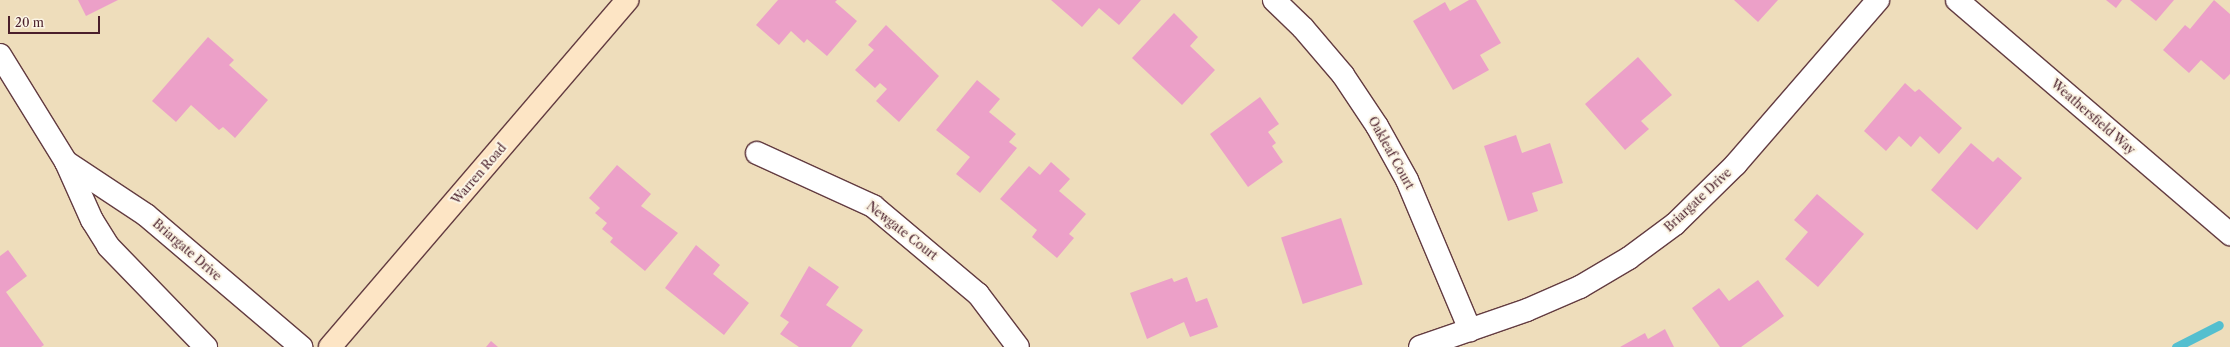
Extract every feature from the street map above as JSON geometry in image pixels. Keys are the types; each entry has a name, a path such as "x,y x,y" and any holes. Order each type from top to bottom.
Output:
{"main road":[{"name":"Warren Road","path":"330,347 628,0"}],"street":[{"name":"Oakleaf Court","path":"1274,0 1304,28 1338,69 1377,126 1407,180 1470,330"},
{"name":"Briargate Drive","path":"1420,347 1470,330 1580,287 1629,258 1675,224 1736,164 1878,0"},
{"name":"Weathersfield Way","path":"1957,0 2230,234"},
{"name":"Briargate Drive","path":"0,54 66,162 92,220 108,246 206,347"},
{"name":"Newgate Court","path":"757,153 874,206 978,294 1018,347"},
{"name":"Briargate Drive","path":"66,162 146,215 301,347"}],"building":[{"path":"78,0 118,0 86,16"},
{"path":"778,0 837,0 835,2 857,21 827,56 807,39 804,43 791,31 779,45 756,25"},
{"path":"1051,0 1141,0 1119,25 1099,8 1082,27"},
{"path":"1469,0 1476,0 1501,43 1480,55 1489,70 1453,90 1413,21 1445,2 1450,11"},
{"path":"1734,0 1778,0 1758,22"},
{"path":"2106,0 2122,0 2116,8"},
{"path":"2130,0 2174,0 2156,21"},
{"path":"2214,0 2230,14 2230,74 2224,80 2201,60 2189,73 2163,50 2185,25 2190,29"},
{"path":"1174,13 1198,37 1190,46 1215,70 1182,105 1132,58"},
{"path":"886,25 939,76 899,122 876,101 887,89 880,83 875,88 855,70 874,50 868,45"},
{"path":"208,37 234,60 229,65 268,100 235,138 223,127 219,130 191,105 176,122 152,101"},
{"path":"1638,57 1672,95 1641,121 1649,129 1625,150 1585,104"},
{"path":"977,80 1000,99 989,112 1016,134 1009,142 1017,148 980,193 956,174 970,157 936,130"},
{"path":"1905,83 1915,92 1919,89 1962,128 1939,154 1920,136 1911,147 1899,136 1886,151 1864,131"},
{"path":"1260,97 1279,124 1268,132 1276,143 1272,146 1283,162 1248,187 1210,134"},
{"path":"1516,135 1522,153 1550,143 1563,183 1532,193 1538,211 1508,221 1484,146"},
{"path":"1971,143 1993,162 1998,157 2022,178 1977,230 1931,190"},
{"path":"1051,162 1070,179 1059,191 1086,214 1069,234 1074,238 1057,258 1032,237 1037,230 1000,199 1029,166 1040,175"},
{"path":"617,165 651,194 641,206 678,233 645,271 610,242 613,238 602,229 607,223 595,213 600,208 589,198"},
{"path":"1817,194 1864,234 1818,287 1785,259 1808,232 1794,220"},
{"path":"1341,218 1363,285 1303,304 1281,237"},
{"path":"696,245 720,265 713,274 749,303 724,335 665,288"},
{"path":"8,250 27,276 6,292 44,345 41,347 0,347 0,256"},
{"path":"809,266 839,287 826,305 863,330 851,347 799,347 780,334 789,322 780,316"},
{"path":"1187,277 1196,302 1207,298 1218,327 1190,337 1184,322 1147,339 1130,293 1172,278 1174,282"},
{"path":"1758,280 1784,316 1741,347 1720,347 1692,308 1719,288 1729,301"},
{"path":"1665,329 1674,347 1620,347 1645,333 1648,339"},
{"path":"491,341 498,347 486,347"}],"waterway":[{"path":"2176,347 2219,325"}]}
